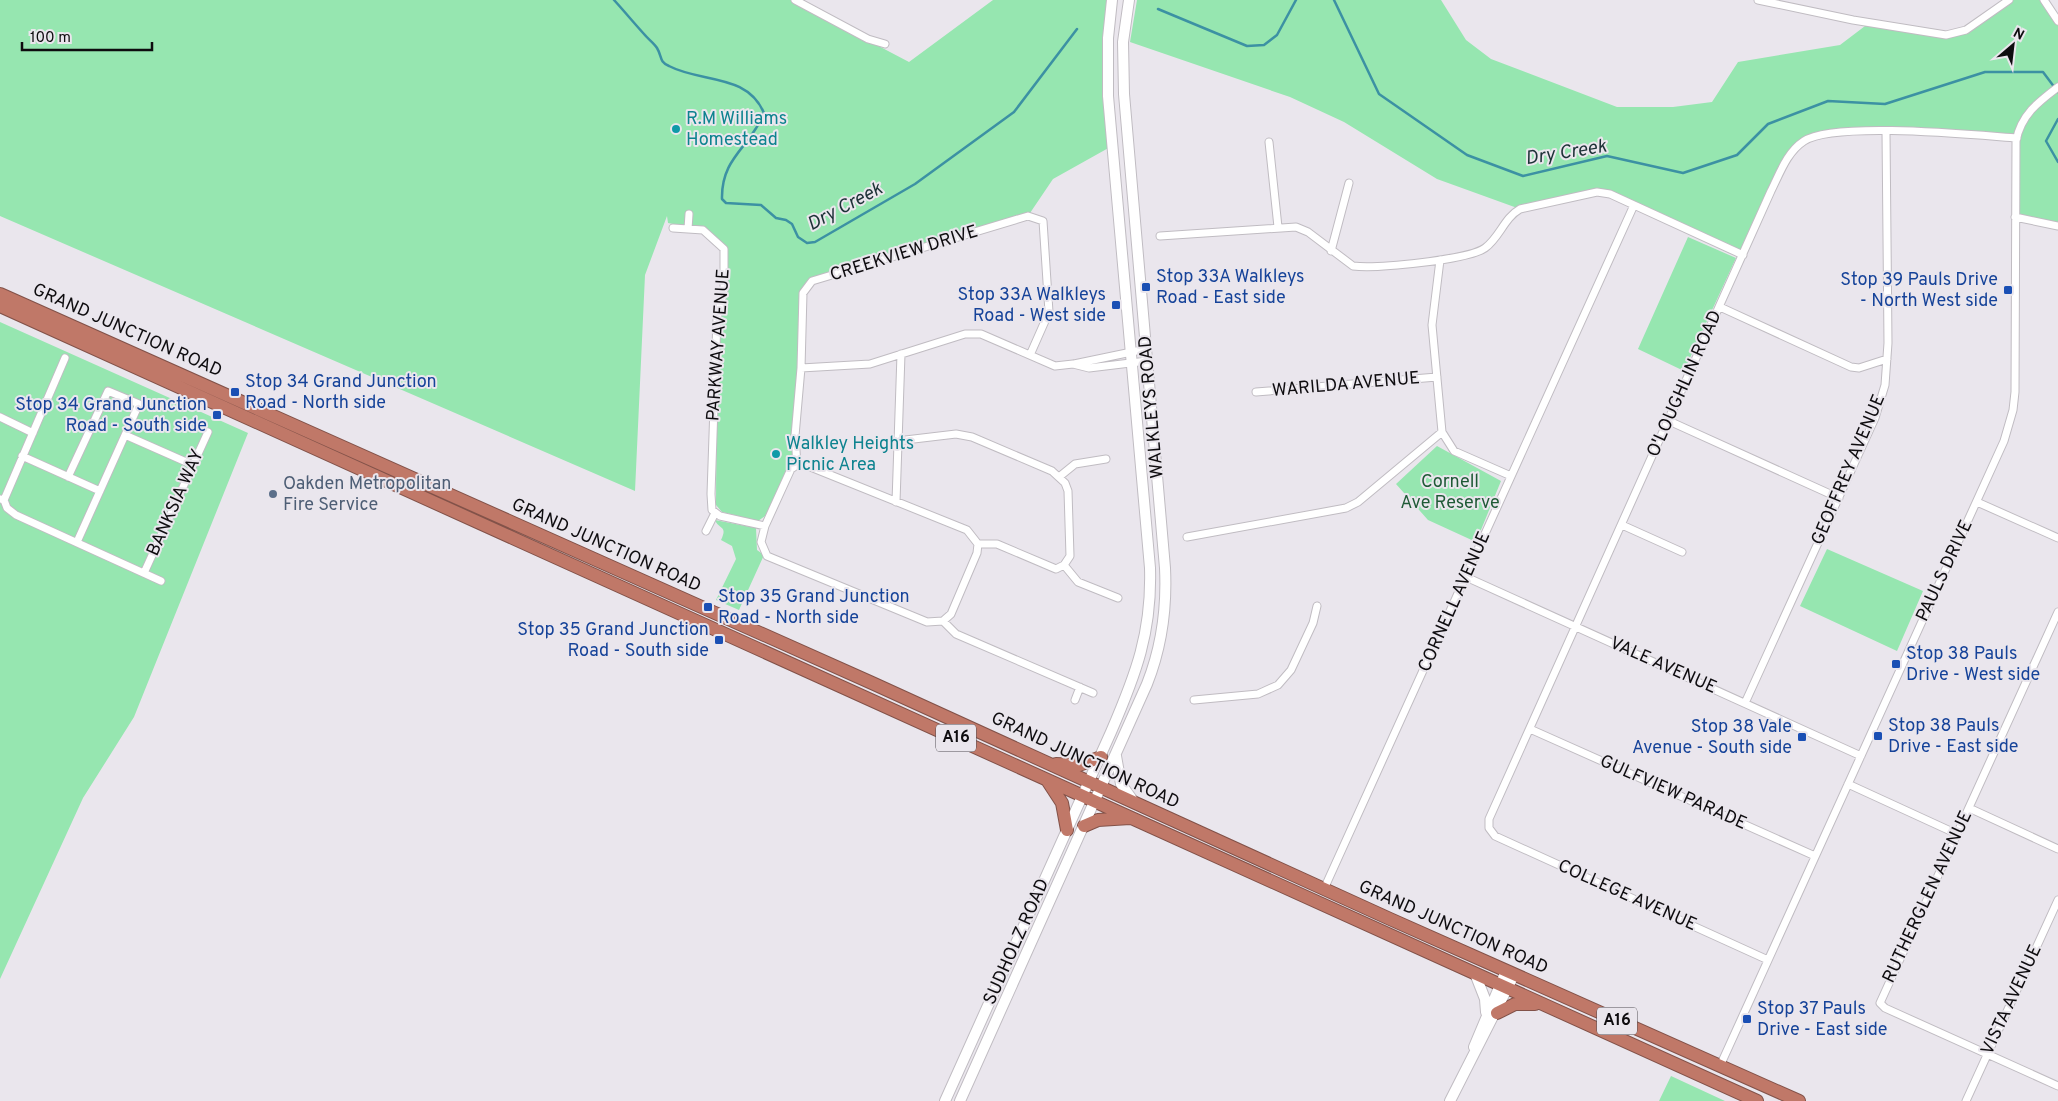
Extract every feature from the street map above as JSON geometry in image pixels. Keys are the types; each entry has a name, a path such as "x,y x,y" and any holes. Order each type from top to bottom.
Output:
{"highway":[{"name":"GRAND JUNCTION ROAD","path":"0,294 1799,1101"},
{"name":"GRAND JUNCTION ROAD","path":"0,306 1045,778 1540,1005 1757,1101"},
{"path":"250,406 250,413 255,421"},
{"path":"1049,764 1078,764 1101,757"},
{"path":"1045,778 1062,803 1067,830"},
{"path":"1084,826 1098,820 1132,818"},
{"path":"1318,903 1324,889"},
{"path":"1491,1014 1515,1004 1540,1005"},
{"path":"1713,1082 1720,1066"}],"main road":[{"name":"WALKLEYS ROAD","path":"1089,783 1136,671 1145,640 1150,610 1150,568 1108,96 1108,38 1112,0"},
{"name":"WALKLEYS ROAD","path":"1095,801 1152,671 1160,648 1166,613 1165,568 1124,94 1124,42 1129,0"},
{"path":"1116,755 1122,784 1136,804"},
{"name":"SUDHOLZ ROAD","path":"945,1101 1089,783"},
{"name":"SUDHOLZ ROAD","path":"960,1101 1095,801"},
{"path":"1450,1101 1510,973"},
{"path":"1476,976 1491,1014"}],"street":[{"path":"795,0 868,39 885,44"},
{"path":"1758,0 1853,20 1946,35 1966,30 2008,0"},
{"path":"2044,0 2058,21"},
{"name":"PAULS DRIVE","path":"1720,1066 2004,441 2013,410 2017,138 2027,114 2044,97 2058,87"},
{"name":"O'LOUGHLIN ROAD","path":"1488,828 1490,819 1530,729 1779,174 1796,147 1808,138 1826,132 1932,132 2017,138"},
{"name":"GEOFFREY AVENUE","path":"1745,703 1880,406 1885,385 1887,359 1886,132"},
{"path":"1269,142 1278,227"},
{"path":"1331,251 1349,183"},
{"path":"1160,236 1300,227 1350,265 1358,267 1440,260 1469,256 1486,248 1497,238 1512,214 1525,208 1597,192 1610,194 1744,255"},
{"name":"CORNELL AVENUE","path":"1324,889 1634,205"},
{"path":"688,229 689,214"},
{"name":"CREEKVIEW DRIVE","path":"797,465 795,436 801,368 802,293 812,281 1028,216 1042,221 1050,297 1050,312 1030,355"},
{"path":"2016,217 2058,226"},
{"name":"PARKWAY AVENUE","path":"673,228 703,230 724,249 724,290 717,318 711,486 711,505 715,513"},
{"path":"1440,260 1432,325 1442,432 1454,451 1511,476"},
{"path":"1720,307 1851,367 1859,368 1887,359"},
{"path":"801,368 870,364 965,334 981,334 1055,366 1146,349"},
{"path":"896,502 900,354"},
{"path":"65,358 2,500 7,508 16,515 161,580"},
{"path":"1073,364 1089,368 1147,361"},
{"name":"WARILDA AVENUE","path":"1256,392 1437,377"},
{"path":"68,477 108,390 139,404 77,542"},
{"path":"0,417 33,433"},
{"path":"1669,421 1839,498"},
{"name":"BANKSIA WAY","path":"144,573 208,432"},
{"path":"1187,537 1346,508 1358,502 1442,432"},
{"path":"897,440 963,434 1052,472 1065,483 1068,491 1070,556 1064,565 1056,569 997,544 978,544"},
{"path":"125,435 193,464"},
{"path":"22,456 100,491"},
{"path":"1059,477 1075,464 1106,459"},
{"path":"797,465 808,466 967,530 978,544 977,553 951,614 943,621 927,622 768,556 761,542 765,526 791,469 797,465"},
{"path":"1977,502 2058,538"},
{"path":"706,531 715,513 727,518 765,526"},
{"path":"1622,525 1682,552"},
{"path":"1064,565 1078,582 1118,598"},
{"name":"VALE AVENUE","path":"1466,577 1860,756"},
{"path":"1194,700 1258,694 1278,685 1291,670 1312,623 1316,606"},
{"name":"RUTHERGLEN AVENUE","path":"2058,612 1880,1003 1885,1008 2058,1086"},
{"path":"943,621 956,634 1093,693"},
{"path":"1075,700 1080,687"},
{"name":"GULFVIEW PARADE","path":"1530,729 1815,856"},
{"path":"1848,784 1957,834"},
{"path":"1968,808 2058,849"},
{"name":"COLLEGE AVENUE","path":"1488,828 1495,836 1768,960"},
{"name":"VISTA AVENUE","path":"1966,1101 2058,900"}],"green space":[{"path":"0,0 791,0 909,62 993,0 1115,0 1109,30 1112,146 1053,179 1028,216 812,281 803,293 797,465 765,516 758,521 722,512 716,505 717,318 721,302 724,249 703,230 668,223 667,216 645,275 635,491 0,216"},
{"path":"1137,0 1441,0 1466,40 1491,59 1617,107 1673,107 1712,102 1738,62 1840,45 1869,23 1935,35 1962,32 2009,0 2044,0 2058,20 2058,228 2015,217 2017,135 1827,132 1803,142 1791,153 1743,255 1606,192 1520,209 1437,179 1344,122 1290,97 1130,42"},
{"path":"1688,237 1736,258 1684,371 1638,349"},
{"path":"0,322 248,433 134,717 83,798 0,979"},
{"name":"Cornell Ave Reserve","path":"1437,446 1501,481 1476,542 1428,520 1396,484"},
{"path":"715,520 756,528 757,550 764,555 739,610 716,600 736,559 732,546 721,540 724,532"},
{"path":"1827,549 1923,591 1897,651 1800,606"},
{"path":"1671,1076 1725,1101 1659,1101"}],"waterway":[{"name":"Dry Creek","path":"614,0 656,46 662,61 666,64 695,75 735,85 746,91 756,100 764,113 752,135 731,162 723,185 722,199 726,203 761,205 776,218 786,220 792,224 798,237 807,243 815,242 915,184 1014,112 1077,29"},
{"name":"Dry Creek","path":"1158,9 1247,46 1264,45 1277,35 1296,0"},
{"name":"Dry Creek","path":"1334,0 1379,94 1467,155 1523,176 1607,156 1683,173 1737,155 1768,124 1828,101 1885,104 1985,72 2043,72 2058,92"},
{"name":"Dry Creek","path":"2058,119 2046,141 2058,162"}],"place":[{"name":"R.M Williams Homestead","path":"676,129"},
{"name":"Stop 33A Walkleys Road - East side","path":"1146,287"},
{"name":"Stop 39 Pauls Drive - North West side","path":"2008,290"},
{"name":"Stop 33A Walkleys Road - West side","path":"1116,305"},
{"name":"Stop 34 Grand Junction Road - North side","path":"235,392"},
{"name":"Stop 34 Grand Junction Road - South side","path":"217,415"},
{"name":"Walkley Heights Picnic Area","path":"776,454"},
{"name":"Oakden Metropolitan Fire Service","path":"273,494"},
{"name":"Stop 35 Grand Junction Road - North side","path":"708,607"},
{"name":"Stop 35 Grand Junction Road - South side","path":"719,640"},
{"name":"Stop 38 Pauls Drive - West side","path":"1896,664"},
{"name":"Stop 38 Pauls Drive - East side","path":"1878,736"},
{"name":"Stop 38 Vale Avenue - South side","path":"1802,737"},
{"name":"Stop 37 Pauls Drive - East side","path":"1747,1019"}]}
